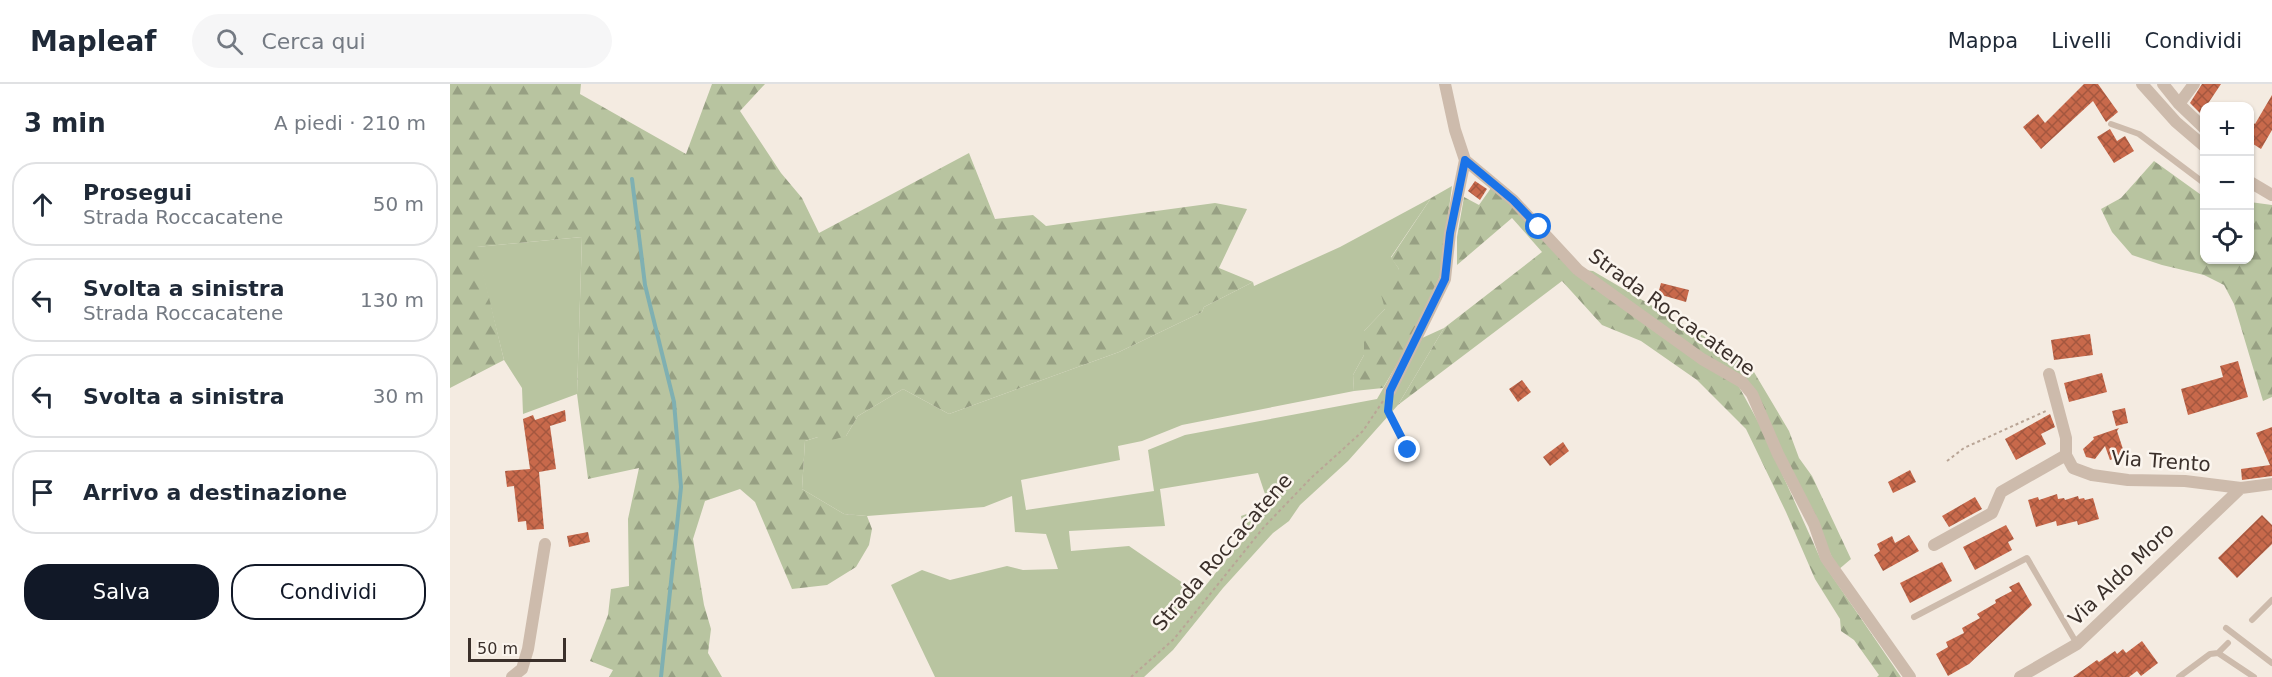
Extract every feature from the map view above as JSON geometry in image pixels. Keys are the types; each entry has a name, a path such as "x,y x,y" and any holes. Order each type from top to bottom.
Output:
{"street":[{"path":"1390,391 1445,279 1450,233 1465,160 1455,130 1445,84"},
{"path":"2142,84 2176,122 2200,142"},
{"path":"2163,84 2179,104 2200,123"},
{"path":"2179,104 2194,84"},
{"name":"Strada Roccacatene","path":"1465,160 1513,200 1578,270 1702,359 1742,382 1752,394 1778,454 1814,524 1826,558 1910,677"},
{"path":"1934,545 1992,513 2001,492 2066,455 2066,438 2049,374"},
{"name":"Via Trento","path":"2066,455 2073,468 2092,475 2128,480 2185,481 2241,488 2272,484"},
{"name":"Via Aldo Moro","path":"2020,677 2077,644 2241,488"},
{"path":"512,677 522,669 528,649 545,544"}],"lane":[{"path":"2111,124 2139,134 2200,179"},
{"path":"1914,617 2027,558 2077,644"},
{"path":"2252,620 2272,600"},
{"path":"2226,628 2272,663"},
{"path":"2179,677 2210,654 2218,653 2228,643"},
{"path":"2218,653 2254,677"}],"path":[{"path":"1390,391 1388,411 1408,450"},
{"name":"Strada Roccacatene","path":"1131,677 1174,639 1264,527 1311,478 1363,431 1390,391"},
{"path":"1947,460 1964,448 2059,405"}],"green space":[{"path":"450,84 581,84 580,94 686,154 712,84 765,84 740,111 781,173 802,198 819,233 969,153 995,219 1033,215 1046,226 1215,203 1247,209 1219,268 1253,282 1204,307 1202,312 1119,352 949,414 903,389 858,416 846,436 822,443 818,437 805,441 802,489 844,514 867,516 872,529 869,545 856,567 827,585 792,589 755,502 740,489 705,501 693,539 704,605 711,629 708,653 722,677 609,677 613,670 590,661 608,615 611,589 629,586 628,519 639,468 588,479 577,394 582,237 477,247 504,360 450,388"},
{"path":"2154,161 2200,194 2200,264 2254,264 2254,203 2272,205 2272,397 2263,401 2234,304 2224,285 2204,275 2132,255 2112,232 2101,209 2121,198"},
{"path":"1452,186 1440,276 1409,344 1383,388 1354,391 1353,375 1364,355 1364,331 1385,309 1379,287 1399,269 1391,258 1431,198"},
{"path":"1491,188 1519,212 1576,271 1738,385 1761,427 1821,560 1901,677 1877,677 1879,675 1854,640 1841,631 1840,619 1815,579 1746,429 1697,380 1641,341 1602,325 1562,281 1398,405 1444,328 1542,252 1512,218 1457,265 1457,237 1464,197 1479,205"},
{"path":"1431,198 1391,257 1399,269 1385,309 1364,331 1364,355 1353,375 1354,391 1182,425 1142,441 1118,446 1120,460 1021,480 1026,510 1154,491 1148,450 1185,435 1377,399 1409,344 1444,328 1398,405 1348,461 1300,505 1289,521 1273,533 1223,588 1173,650 1144,677 935,677 891,585 922,570 950,580 1007,566 1023,570 1058,569 1046,534 1015,532 1012,496 984,507 867,516 844,514 802,489 805,441 818,437 846,436 858,416 903,389 949,414 1119,352 1202,312 1204,307 1253,282 1254,286 1340,247","holes":["1258,473 1269,506 1241,516 1245,536 1199,594 1129,546 1071,551 1069,531 1165,526 1160,489"]},
{"path":"582,237 577,394 523,414 522,388 504,360 476,247"},
{"path":"1584,270 1593,271 1748,362 1789,431 1799,458 1812,476 1851,559 1838,570 1755,394"}],"building":[{"path":"2084,84 2098,84 2118,112 2106,122 2093,101 2041,149 2023,127 2038,114 2045,123"},
{"path":"2202,84 2221,84 2209,102 2200,102 2200,113 2190,103"},
{"path":"2272,95 2272,130 2261,149 2254,145 2255,124"},
{"path":"2110,129 2117,141 2125,136 2134,151 2114,163 2097,137"},
{"path":"1475,181 1487,189 1480,200 1468,191"},
{"path":"1661,283 1689,290 1686,302 1658,294"},
{"path":"2090,334 2093,355 2054,360 2051,340"},
{"path":"2238,361 2248,397 2188,415 2181,389 2223,377 2220,366"},
{"path":"2102,373 2107,392 2069,402 2064,383"},
{"path":"1522,380 1531,392 1518,402 1509,389"},
{"path":"2125,408 2128,423 2116,426 2112,411"},
{"path":"565,410 566,421 550,426 556,469 539,472 544,529 527,530 526,521 518,522 514,486 507,487 505,471 530,469 523,419 533,415 535,420"},
{"path":"2050,414 2055,427 2041,434 2046,444 2016,460 2005,439"},
{"path":"2272,427 2272,476 2242,480 2241,469 2270,465 2256,433"},
{"path":"2119,428 2117,431 2125,455 2110,460 2105,446 2095,459 2086,457 2083,449 2094,439 2093,437"},
{"path":"1563,442 1569,451 1550,466 1543,457"},
{"path":"1910,470 1916,482 1893,493 1888,482"},
{"path":"2057,494 2058,499 2064,498 2065,500 2078,496 2079,499 2084,498 2085,500 2093,498 2099,519 2078,525 2077,521 2057,526 2056,521 2036,527 2028,500 2038,497 2039,500"},
{"path":"1975,497 1982,509 1949,527 1942,516"},
{"path":"2262,515 2272,525 2272,544 2237,578 2218,558"},
{"path":"2006,525 2014,539 2008,542 2012,550 1975,570 1963,547"},
{"path":"588,532 590,542 569,547 567,536"},
{"path":"1909,535 1919,551 1883,571 1874,555 1880,551 1877,544 1892,536 1895,543"},
{"path":"1942,562 1952,581 1910,603 1900,583"},
{"path":"2019,582 2032,605 1969,664 1948,676 1936,654 1948,647 1946,642 1964,633 1962,628 1980,618 1977,614 1996,603 1995,600 2012,591 2009,587"},
{"path":"2142,641 2158,663 2141,676 2137,671 2129,677 2073,677 2097,660 2099,662 2115,651 2117,654 2123,649 2126,653"}],"waterway":[{"path":"632,179 645,285 674,402 681,487 661,677"}],"route":[{"path":"1408,450 1388,411 1390,391 1445,279 1450,233 1465,160 1513,200 1539,227"}]}
